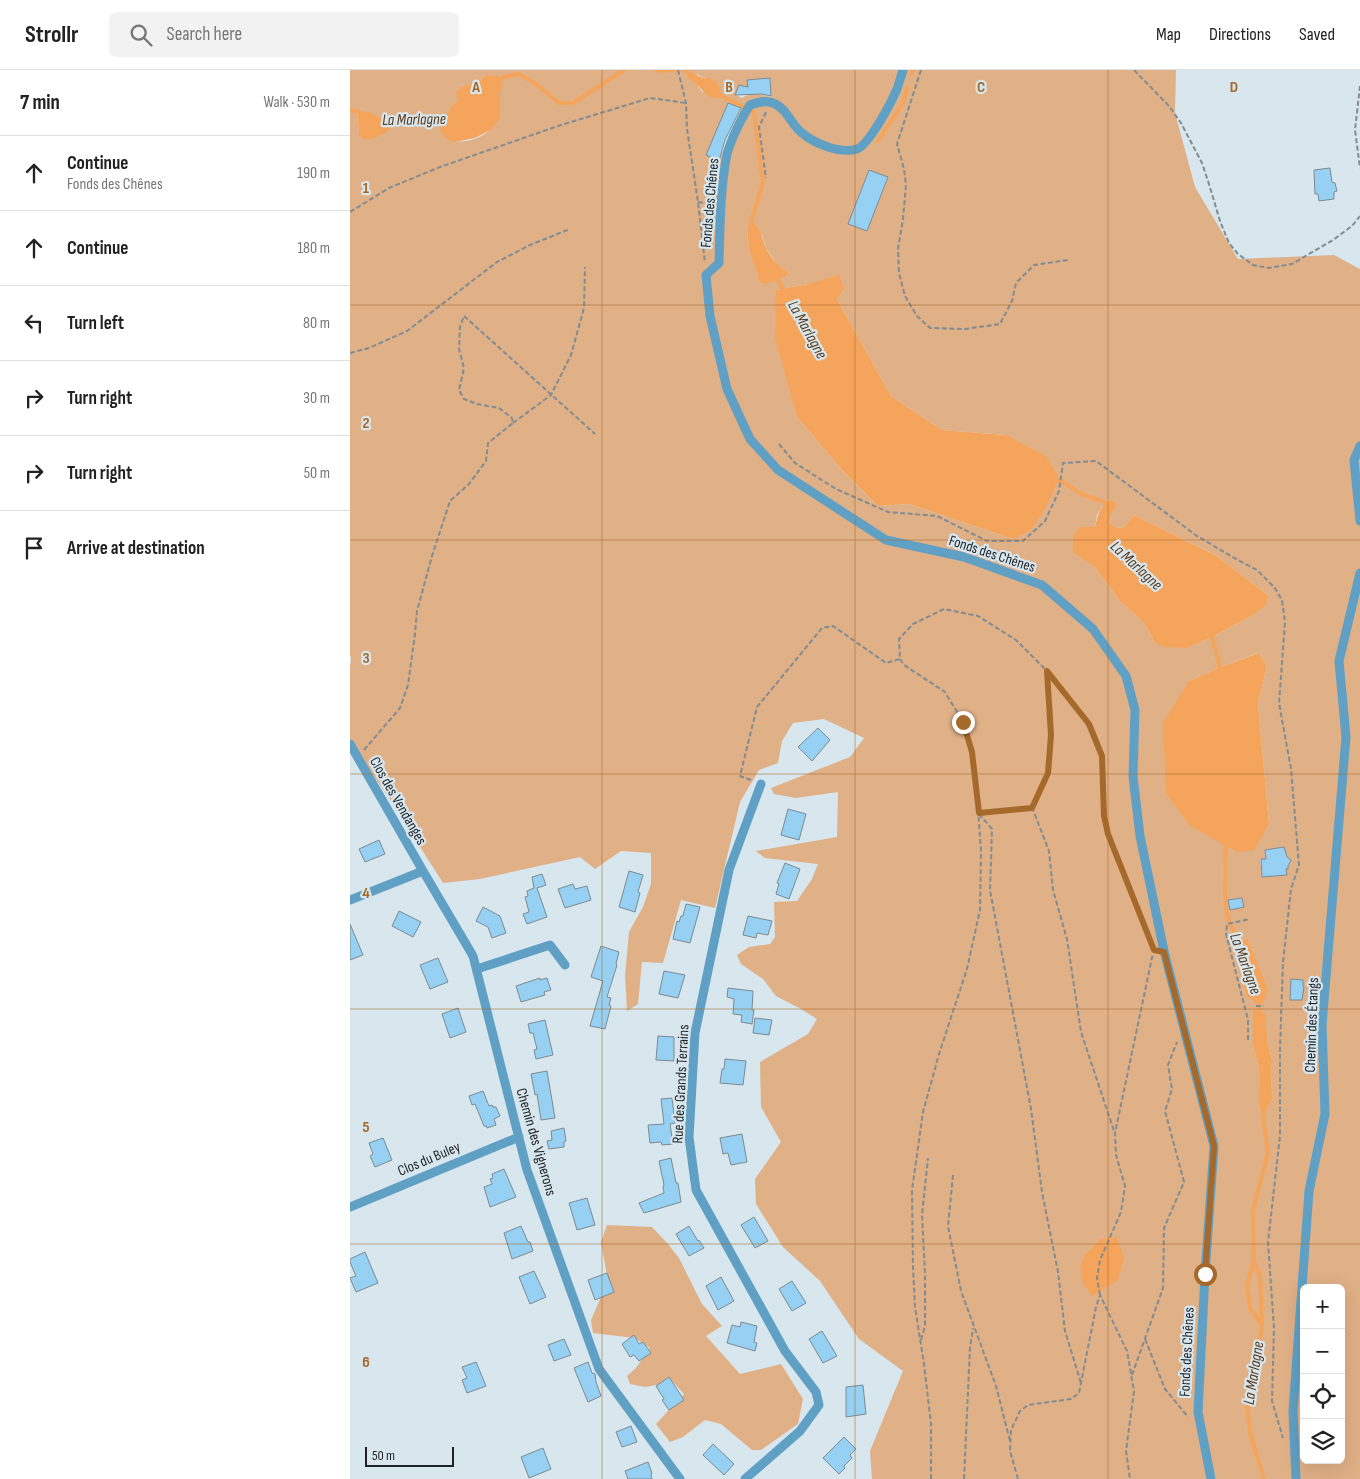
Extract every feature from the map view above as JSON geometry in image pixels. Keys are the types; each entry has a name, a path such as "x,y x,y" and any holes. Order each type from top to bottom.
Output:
{"street":[{"path":"770,103 774,103 785,111 800,132 813,141 843,150 857,149 864,145 875,131 897,89 903,70"},
{"name":"Fonds des Chênes","path":"770,103 762,101 750,105 743,116 728,153 721,206 719,263 706,276 710,316 727,390 750,440 778,470 886,540 964,557 1042,585 1093,629 1126,676 1135,710 1133,776 1140,836 1164,952 1214,1146 1198,1412 1211,1479"},
{"path":"1360,446 1354,460 1360,521"},
{"name":"Chemin des Étangs","path":"1296,1479 1292,1411 1309,1192 1325,1114 1322,1025 1346,737 1339,661 1360,574"},
{"name":"Clos des Vendanges","path":"350,744 423,871"},
{"name":"Rue des Grands Terrains","path":"745,1479 800,1431 819,1405 816,1392 785,1352 696,1190 689,1137 695,1034 729,870 761,784"},
{"path":"350,900 423,871"},
{"name":"Chemin des Vignerons","path":"423,871 473,956 527,1170 599,1369 680,1479"},
{"path":"477,969 550,945 565,965"},
{"name":"Clos du Buley","path":"350,1207 518,1137"}],"path":[{"path":"678,70 686,103 687,129 698,202 706,276"},
{"path":"921,70 897,144 906,185 898,249 899,273 905,296 917,316 930,328 965,329 1000,324 1012,301 1016,283 1034,265 1068,260"},
{"path":"1134,70 1169,106 1181,123 1202,163 1220,221 1230,243 1238,254 1253,266 1269,268 1292,264 1334,240 1352,226 1360,216"},
{"path":"1360,86 1355,130 1360,168"},
{"path":"350,212 389,188 561,125 650,98 686,103"},
{"path":"766,178 759,127 770,103"},
{"path":"753,124 759,127"},
{"path":"698,202 721,206"},
{"path":"350,353 369,348 407,330 497,262 530,245 570,229"},
{"path":"358,757 400,708 408,685 416,634 417,611 450,501 468,484 486,461 488,443 551,395 571,354 584,308 585,267"},
{"path":"513,423 512,418 499,408 476,404 464,399 459,390 464,368 459,349 460,327 464,316 594,434"},
{"path":"778,444 795,463 836,489 888,512 936,516 987,541 1023,541 1045,521 1059,489 1063,463 1096,461 1197,536 1236,560 1257,570 1274,586 1282,600 1285,622 1279,703 1291,769 1300,865 1292,889 1283,962 1280,1048 1280,1136 1268,1242 1274,1328 1272,1401 1284,1444"},
{"path":"931,1479 931,1424 915,1307 912,1267 912,1190 923,1112 939,1054 968,969 980,910 981,852 979,813 972,752 963,722 945,692 904,665 900,659 899,639 913,624 944,608 978,616 1016,640 1047,671 1089,724 1102,756 1104,816 1108,834 1154,950 1115,1133 1116,1155 1125,1186 1121,1212 1100,1260 1097,1278 1100,1295 1127,1351 1134,1391 1126,1451 1130,1479"},
{"path":"761,784 740,776 757,707 822,628 832,626 886,663 900,659"},
{"path":"1047,671 1051,735 1048,773 1032,808 1049,851 1053,890 1067,939 1081,1032 1115,1133"},
{"path":"979,813 1032,808"},
{"path":"979,813 992,828 990,890 1031,1109 1042,1192 1058,1272 1065,1331 1081,1383"},
{"path":"1248,1040 1248,1020 1226,934 1227,924 1250,919"},
{"path":"1256,1006 1264,1006"},
{"path":"1131,1378 1163,1288 1164,1228 1184,1182 1165,1111 1172,1089 1168,1065 1184,1027"},
{"path":"920,1341 925,1326 922,1215 928,1158"},
{"path":"953,1175 948,1226 960,1291 996,1386 1010,1443"},
{"path":"1018,1479 1010,1451 1011,1430 1020,1411 1028,1405 1071,1399 1079,1393 1100,1295"},
{"path":"964,1479 970,1348 974,1325"},
{"path":"1145,1338 1165,1388 1190,1419"}],"shaded area":[{"path":"350,70 1176,70 1175,113 1195,187 1238,259 1334,255 1360,269 1360,1479 872,1479 870,1451 903,1371 859,1339 820,1281 783,1247 756,1204 755,1179 781,1142 761,1107 760,1062 808,1034 817,1019 776,996 763,979 741,964 737,955 749,947 770,944 775,937 774,902 797,901 812,879 818,864 765,858 756,851 837,837 838,792 796,798 774,794 771,788 850,757 864,738 824,719 793,723 782,741 778,763 759,770 740,802 715,908 681,900 663,963 642,962 638,1004 627,1011 625,975 629,932 643,907 651,884 651,853 621,851 595,869 580,857 480,879 443,883 389,798 350,742","holes":["697,74 706,79 703,93 697,85","485,75 495,77 500,105 497,121 485,134 473,140 455,142 458,101 461,88 479,82","770,78 771,97 756,94 742,98 736,95 739,85 748,87 748,80","728,103 741,109 719,161 706,155","357,111 395,123 359,135","869,170 888,178 867,231 848,224","747,230 762,235 766,248 778,266 790,273 761,285 749,251","808,284 844,290 837,299 891,396 942,430 1006,435 1013,539 909,504 878,506 843,471 797,417 776,290","1112,499 1118,505 1109,522 1117,528 1124,527 1134,515 1215,555 1268,595 1251,616 1187,648 1155,643 1144,623 1119,600 1094,566 1097,515 1105,502","1257,653 1267,666 1258,704 1269,823 1189,681","1283,847 1287,857 1291,860 1288,869 1286,869 1287,875 1262,877 1260,859 1266,859 1265,850","1241,898 1243,907 1230,910 1228,901","1248,940 1263,980 1245,994 1240,962 1233,947","1291,980 1302,980 1304,987 1302,1000 1291,1000","1253,1030 1267,1038 1272,1060 1271,1084 1273,1096 1261,1109 1259,1068 1253,1046"]},
{"path":"607,1225 652,1227 679,1258 702,1304 722,1326 706,1336 740,1374 781,1364 803,1399 798,1424 761,1450 752,1450 721,1424 705,1420 683,1437 670,1442 656,1424 684,1394 673,1382 645,1387 630,1384 627,1376 636,1368 650,1348 635,1338 593,1333 591,1320 608,1281 601,1242"}],"water":[{"path":"691,73 706,79 709,77 718,85 721,96 714,98 708,96 688,78 688,75"},
{"path":"485,75 504,77 500,92 500,118 491,130 475,138 455,142 446,139 440,130 450,108 458,101 456,93 461,87 479,82"},
{"path":"357,111 368,112 395,124 382,135 365,140 359,135"},
{"path":"751,222 762,235 767,251 773,259 790,273 778,280 761,285 749,251 747,230"},
{"path":"839,275 844,290 837,299 891,396 942,430 1006,435 1046,456 1059,478 1047,506 1031,530 1013,539 909,504 878,506 843,471 797,417 775,338 776,290 808,284"},
{"path":"1112,499 1118,505 1109,522 1117,528 1124,527 1134,515 1215,555 1268,595 1266,605 1251,616 1187,648 1165,647 1155,643 1144,623 1119,600 1094,566 1073,552 1073,537 1080,527 1095,527 1102,507"},
{"path":"1258,653 1267,666 1258,704 1269,823 1254,850 1237,852 1189,825 1166,793 1163,723 1189,681"},
{"path":"1232,937 1248,940 1268,990 1263,1003 1256,1003 1245,994 1240,962 1233,947"},
{"path":"1255,1009 1265,1014 1267,1038 1272,1060 1271,1084 1273,1096 1266,1111 1260,1109 1259,1068 1253,1046 1253,1010"},
{"path":"1117,1237 1124,1258 1118,1280 1093,1296 1083,1284 1080,1266 1086,1254 1101,1239"}],"building":[{"path":"770,78 771,96 762,94 735,95 739,85 748,87 747,80"},
{"path":"728,103 741,108 725,140 719,161 706,155"},
{"path":"1330,168 1332,182 1335,183 1337,191 1334,192 1334,199 1319,201 1318,194 1315,194 1314,170"},
{"path":"869,170 888,177 867,231 848,224"},
{"path":"818,728 830,740 812,761 798,747"},
{"path":"788,809 806,814 799,840 781,835"},
{"path":"379,840 385,854 365,862 359,849"},
{"path":"1284,847 1287,857 1291,860 1288,869 1286,869 1287,875 1262,877 1261,859 1266,859 1265,850"},
{"path":"785,863 800,869 789,899 776,894 779,884 777,883"},
{"path":"629,871 643,875 635,912 619,907"},
{"path":"542,874 546,885 537,888 547,917 527,924 523,914 529,912 525,897 528,896 527,891 534,888 532,877"},
{"path":"573,884 575,889 587,886 591,900 565,908 558,889"},
{"path":"1242,898 1244,907 1230,910 1228,900"},
{"path":"686,904 700,907 690,943 673,939 677,921 679,922 681,916 683,916"},
{"path":"483,907 500,916 506,933 492,938 488,927 476,921"},
{"path":"399,911 421,922 413,937 392,926"},
{"path":"748,916 772,921 768,935 757,933 756,938 743,935"},
{"path":"350,924 363,955 350,960"},
{"path":"601,946 619,952 607,997 611,998 609,1005 611,1006 605,1029 590,1026 603,981 591,977"},
{"path":"438,958 448,982 430,989 420,965"},
{"path":"664,971 685,975 678,998 659,994"},
{"path":"540,978 540,980 547,978 551,990 544,992 545,995 521,1002 516,986"},
{"path":"1291,979 1303,980 1302,1000 1290,1000"},
{"path":"728,988 753,991 752,1010 754,1010 752,1024 741,1022 742,1015 733,1014 734,999 727,997"},
{"path":"458,1008 466,1032 450,1038 442,1014"},
{"path":"755,1018 772,1020 769,1035 753,1033"},
{"path":"545,1020 553,1055 536,1059 534,1050 537,1049 533,1033 530,1033 528,1024"},
{"path":"658,1036 674,1037 674,1061 656,1060"},
{"path":"725,1059 746,1061 743,1085 720,1083"},
{"path":"547,1071 555,1118 541,1120 537,1094 535,1095 531,1074"},
{"path":"483,1091 489,1106 496,1107 500,1116 494,1119 496,1125 487,1128 484,1126 475,1104 472,1105 469,1096"},
{"path":"672,1098 675,1123 670,1124 673,1144 650,1143 648,1125 664,1124 661,1099"},
{"path":"564,1128 566,1141 564,1142 564,1147 549,1149 547,1141 552,1140 551,1131"},
{"path":"742,1134 747,1162 731,1165 728,1153 723,1154 720,1138"},
{"path":"383,1138 392,1160 375,1167 370,1156 373,1154 369,1143"},
{"path":"671,1158 681,1202 644,1213 639,1203 664,1193 659,1161"},
{"path":"504,1169 516,1197 490,1207 484,1187 492,1184 490,1179 493,1178 492,1174"},
{"path":"587,1198 595,1225 577,1230 569,1203"},
{"path":"754,1217 768,1241 755,1248 741,1225"},
{"path":"521,1226 533,1251 512,1259 504,1233"},
{"path":"689,1226 704,1248 689,1256 676,1234"},
{"path":"365,1252 378,1283 356,1292 350,1278 356,1276 350,1259"},
{"path":"534,1271 546,1297 530,1304 519,1277"},
{"path":"607,1273 614,1292 595,1300 588,1280"},
{"path":"721,1277 734,1301 718,1310 706,1286"},
{"path":"792,1281 806,1303 792,1311 779,1289"},
{"path":"741,1322 757,1326 754,1342 757,1343 755,1351 727,1343 732,1325 740,1327"},
{"path":"822,1331 837,1356 823,1363 809,1339"},
{"path":"634,1335 639,1344 643,1342 651,1353 639,1361 634,1355 630,1357 622,1344"},
{"path":"564,1339 571,1355 554,1361 548,1345"},
{"path":"476,1362 486,1386 467,1393 462,1380 467,1378 462,1367"},
{"path":"588,1362 592,1373 595,1374 601,1396 588,1402 574,1368"},
{"path":"669,1377 684,1400 669,1410 656,1386"},
{"path":"863,1385 866,1414 846,1417 846,1387"},
{"path":"631,1426 637,1442 622,1447 616,1432"},
{"path":"844,1437 856,1449 850,1455 852,1458 839,1474 823,1458"},
{"path":"713,1444 734,1464 724,1475 703,1455"},
{"path":"543,1448 551,1469 529,1478 521,1457"},
{"path":"648,1462 652,1479 628,1479 625,1471"}],"waterway":[{"name":"La Marlagne","path":"502,80 504,77 519,74 536,84 559,103 573,103 624,70"},
{"name":"La Marlagne","path":"656,70 676,70"},
{"name":"La Marlagne","path":"684,70 694,77"},
{"path":"911,74 913,70"},
{"path":"878,141 903,103 907,88"},
{"name":"La Marlagne","path":"718,94 754,112 763,182 751,222 753,227"},
{"name":"La Marlagne","path":"350,111 361,113"},
{"name":"La Marlagne","path":"390,123 448,120"},
{"name":"La Marlagne","path":"776,276 784,292"},
{"name":"La Marlagne","path":"1054,481 1061,481 1083,495 1105,502 1105,506"},
{"name":"La Marlagne","path":"1209,635 1212,637 1221,671"},
{"name":"La Marlagne","path":"1226,842 1225,895 1227,915 1237,941"},
{"name":"La Marlagne","path":"1259,999 1260,1017"},
{"name":"La Marlagne","path":"1263,1106 1268,1153 1253,1210 1254,1260 1260,1276 1262,1326 1247,1404 1250,1433 1264,1479"},
{"name":"La Marlagne","path":"1254,1260 1247,1286 1250,1308 1262,1325"}],"route":[{"path":"963,722 972,752 979,813 1032,808 1048,773 1051,735 1047,671 1089,724 1102,756 1104,816 1108,834 1154,950 1164,952 1214,1146 1205,1274"}]}
